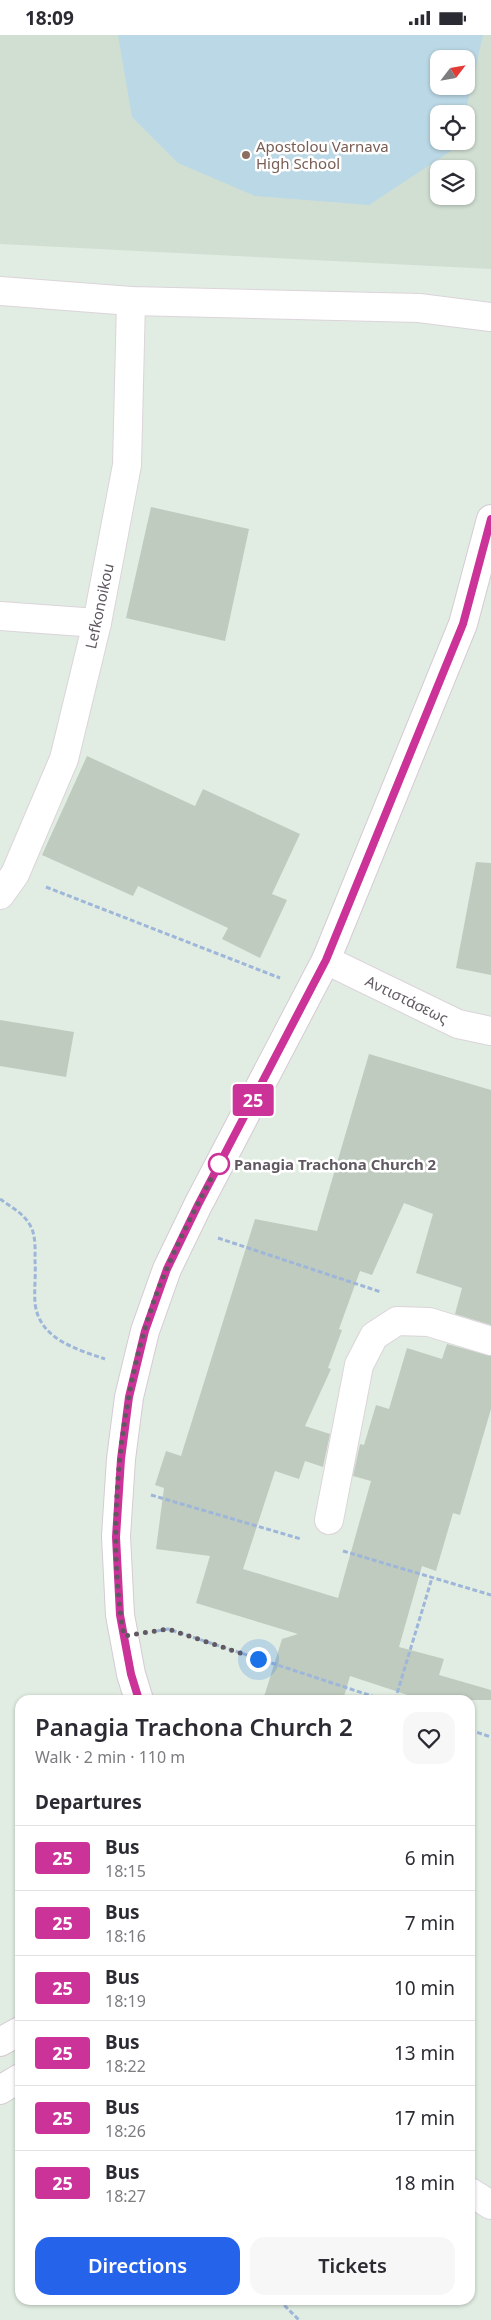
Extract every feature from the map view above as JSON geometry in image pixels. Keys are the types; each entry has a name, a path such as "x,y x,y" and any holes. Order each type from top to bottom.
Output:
{"street":[{"path":"0,291 132,301 419,308 491,317"},
{"name":"Lefkonoikou","path":"8,885 64,759 97,623 127,465 132,301"},
{"path":"137,1695 131,1674 120,1615 116,1537 121,1459 136,1369 158,1291 187,1228 326,960 463,624 491,519"},
{"path":"0,616 97,623"},
{"name":"Αντιστάσεως","path":"326,960 458,1023 491,1031"},
{"path":"329,1520 359,1365 374,1336 397,1321 429,1322 491,1341"},
{"path":"0,2042 15,2034"},
{"path":"0,2089 15,2081"},
{"path":"475,2195 491,2205"}],"path":[{"path":"8,885 310,990"},
{"path":"0,1199 22,1214 31,1226 35,1240 35,1304 43,1325 54,1337 68,1346 136,1369"},
{"path":"187,1228 389,1295 397,1321"},
{"path":"397,1695 432,1578"},
{"path":"124,1636 168,1629 369,1695"},
{"path":"475,1732 491,1737"},
{"path":"284,2305 299,2320"}],"shaded area":[{"name":"Apostolou Varnava High School","path":"0,35 491,35 491,269 0,244"},
{"path":"118,35 483,35 475,70 475,50 430,50 430,95 469,95 467,105 430,105 430,150 452,150 437,160 430,160 430,165 369,205 255,196 178,163 132,117"}],"building":[{"path":"151,507 249,529 225,641 126,618"},
{"path":"87,756 195,806 203,789 300,834 272,894 287,900 260,958 222,939 228,928 138,886 133,896 42,855"},
{"path":"476,862 491,863 491,975 456,968"},
{"path":"0,1020 74,1032 66,1077 0,1066"},
{"path":"369,1054 491,1090 491,1325 455,1314 462,1288 416,1273 433,1214 404,1203 372,1275 360,1271 339,1329 342,1330 328,1368 331,1369 305,1426 330,1434 323,1467 305,1461 299,1479 275,1471 243,1569 338,1598 371,1481 353,1476 360,1444 364,1445 376,1405 389,1409 407,1348 442,1359 447,1344 491,1356 491,1409 460,1515 453,1513 436,1571 422,1566 399,1647 444,1659 439,1675 491,1690 491,1700 475,1700 475,1695 408,1695 350,1676 344,1695 265,1695 282,1639 298,1634 196,1603 210,1556 156,1549 164,1488 155,1485 166,1451 181,1456 255,1219 317,1231"}],"bus line":[{"name":"25","path":"137,1695 131,1674 120,1615 116,1537 121,1459 129,1397 145,1331 167,1269 198,1205 326,960 463,624 491,519"}],"place":[{"name":"Apostolou Varnava High School","path":"246,155"},
{"name":"Panagia Trachona Church 2","path":"219,1164"}],"route":[{"path":"219,1164 158,1291 145,1331 131,1386 121,1459 116,1537 120,1615 124,1636 168,1629 258,1659"}]}
